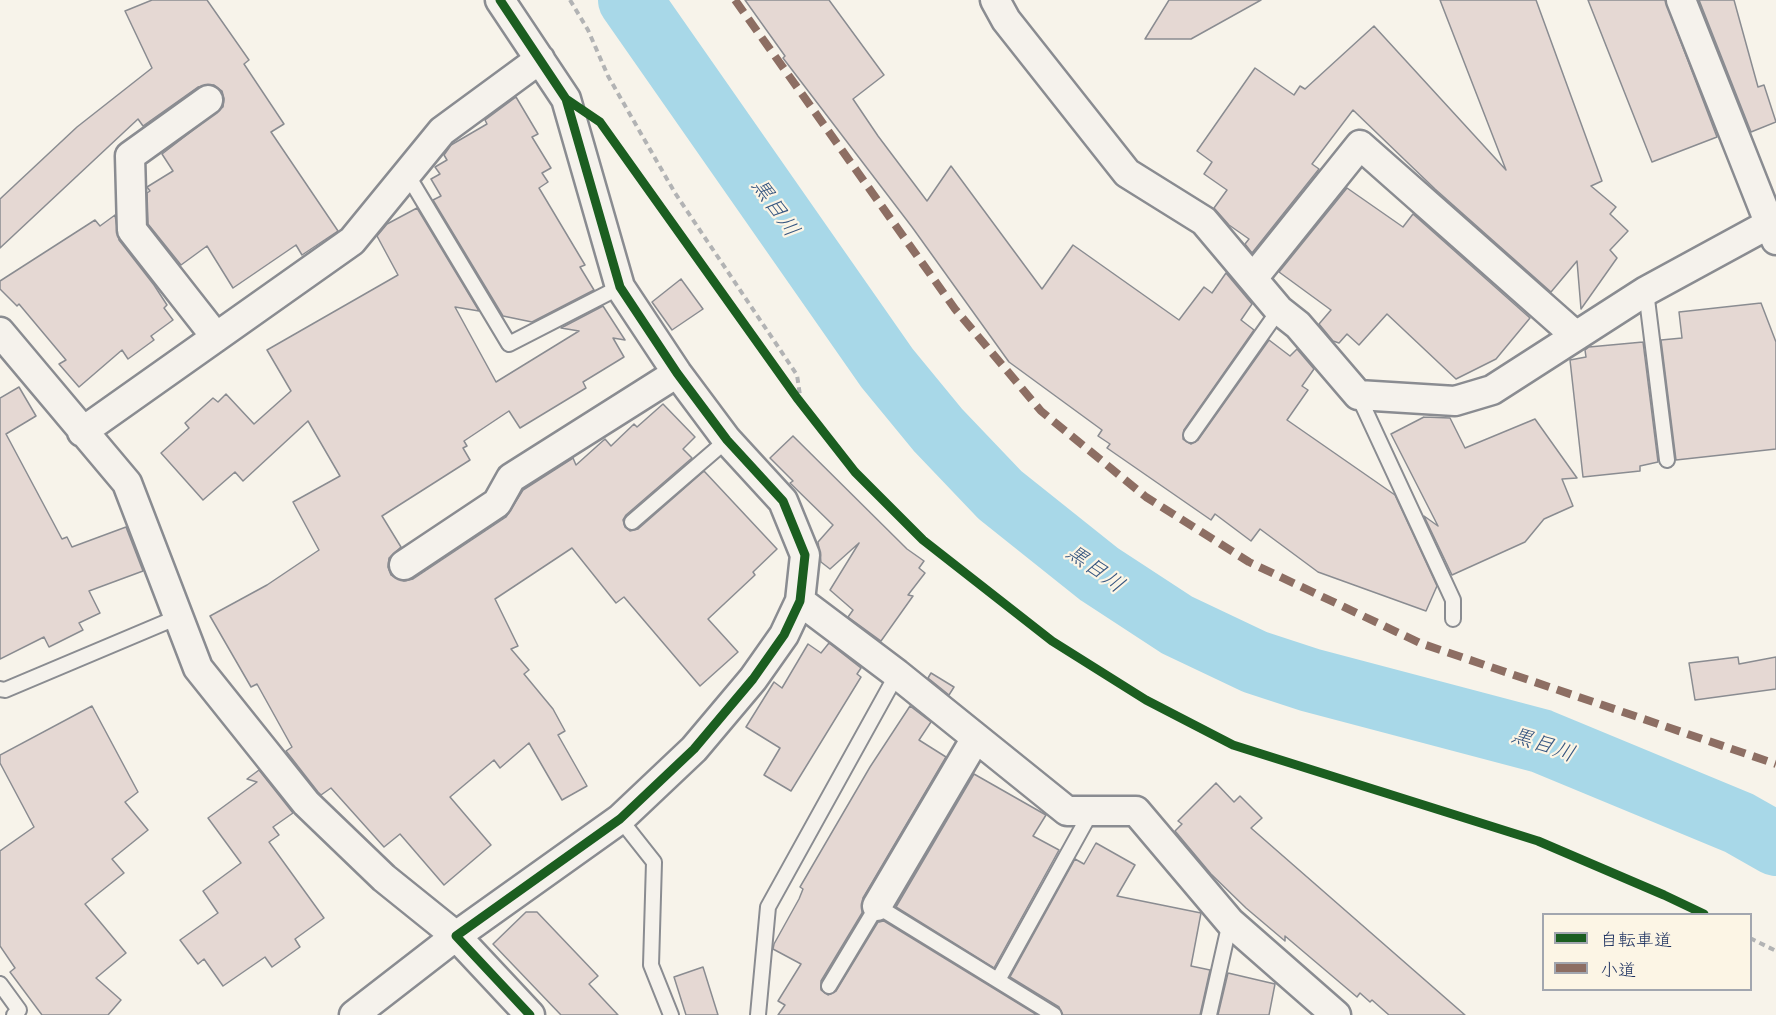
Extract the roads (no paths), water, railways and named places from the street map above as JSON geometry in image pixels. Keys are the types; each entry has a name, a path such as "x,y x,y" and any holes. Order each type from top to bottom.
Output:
{"street":[{"path":"354,1015 456,936 620,819 694,749 753,679 784,635 800,601 806,555 783,501 727,440 620,287 582,147 566,99 500,0"},
{"path":"995,0 1006,20 1127,173 1204,221 1254,277 1279,310 1298,325 1358,395 1455,401 1492,390 1646,291 1772,232 1681,0"},
{"path":"82,432 352,241 442,131 540,59"},
{"path":"208,100 130,156 132,230 216,337"},
{"path":"1254,277 1360,145 1576,336"},
{"path":"0,332 127,483 198,668 306,802 384,878 456,936 530,1015"},
{"path":"404,565 497,503 511,478 678,373"},
{"path":"800,601 897,674 1067,811 1136,811 1230,922 1336,1015"},
{"path":"877,906 976,738"}],"lane":[{"path":"407,174 509,344 620,287"},
{"path":"1646,291 1667,460"},
{"path":"1191,435 1279,310"},
{"path":"1358,395 1453,600 1453,619"},
{"path":"632,522 727,440"},
{"path":"0,689 5,690 178,617"},
{"path":"758,1015 768,906 897,674"},
{"path":"998,980 1091,812"},
{"path":"620,819 654,862 651,965 671,1015"},
{"path":"829,986 877,906 1054,1015"},
{"path":"1209,1015 1230,922"},
{"path":"0,984 19,1010 14,1015"}],"waterway":[{"name":"黒目川","path":"630,0 887,368 938,430 1000,495 1099,574 1177,625 1255,662 1310,680 1541,741 1739,823 1776,844"}]}
